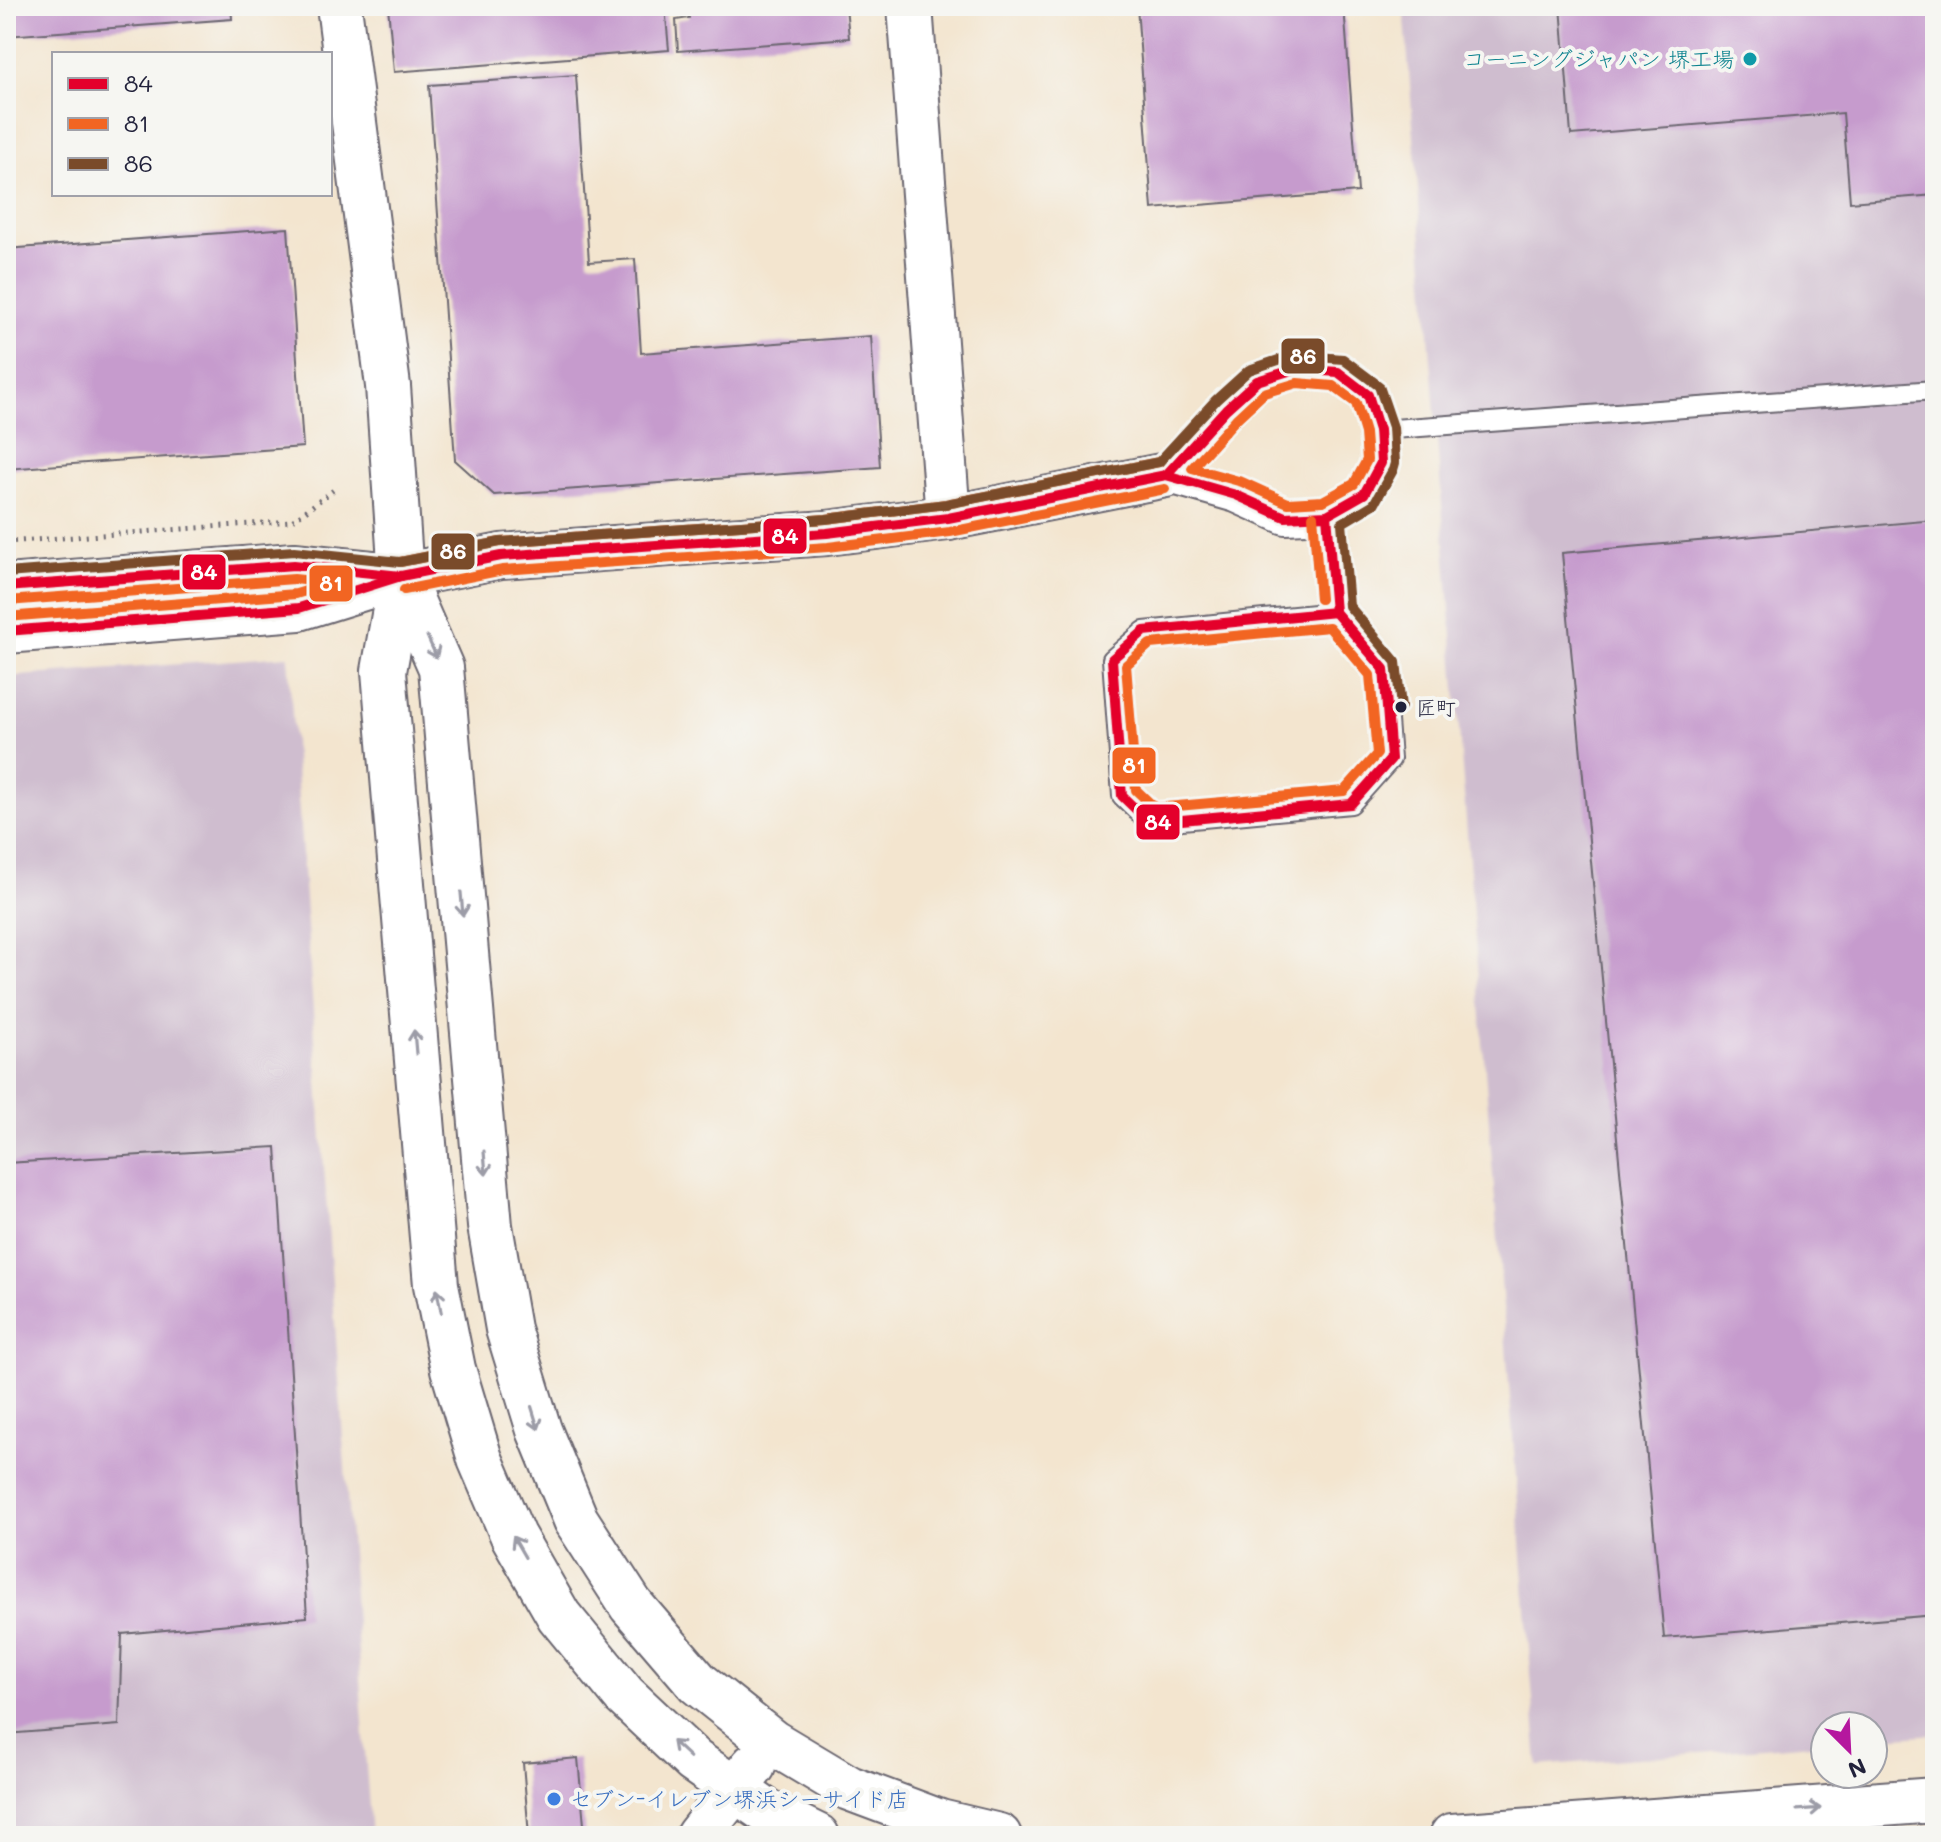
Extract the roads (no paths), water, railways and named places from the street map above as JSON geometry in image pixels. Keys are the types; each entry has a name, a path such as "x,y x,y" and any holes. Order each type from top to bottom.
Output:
{"street":[{"path":"339,6 388,386 401,576 384,671 436,1285 453,1369 480,1459 507,1524 559,1616 624,1695 694,1761 766,1811 817,1836"},
{"path":"910,6 948,518"},
{"path":"6,631 299,608 401,576 501,556 827,533 948,518 1166,475 1236,495 1285,517 1327,515 1364,494 1381,463 1379,430 1368,395 1338,372 1295,369 1257,381 1226,409 1166,475"},
{"path":"6,587 294,565 401,576"},
{"path":"401,576 441,668 490,1226 508,1329 539,1430 576,1520 631,1605 698,1683 772,1742 849,1788 940,1822 999,1836"},
{"path":"698,1836 772,1742"},
{"path":"1452,1836 1935,1800"}],"lane":[{"path":"1379,430 1935,390"},
{"path":"1327,515 1335,612 1384,669 1391,759 1351,804 1150,823 1122,796 1112,659 1144,631 1335,612"}],"place":[{"name":"コーニングジャパン 堺工場","path":"1750,59"},
{"name":"匠町","path":"1401,707"},
{"name":"セブン-イレブン堺浜シーサイド店","path":"554,1799"}]}
